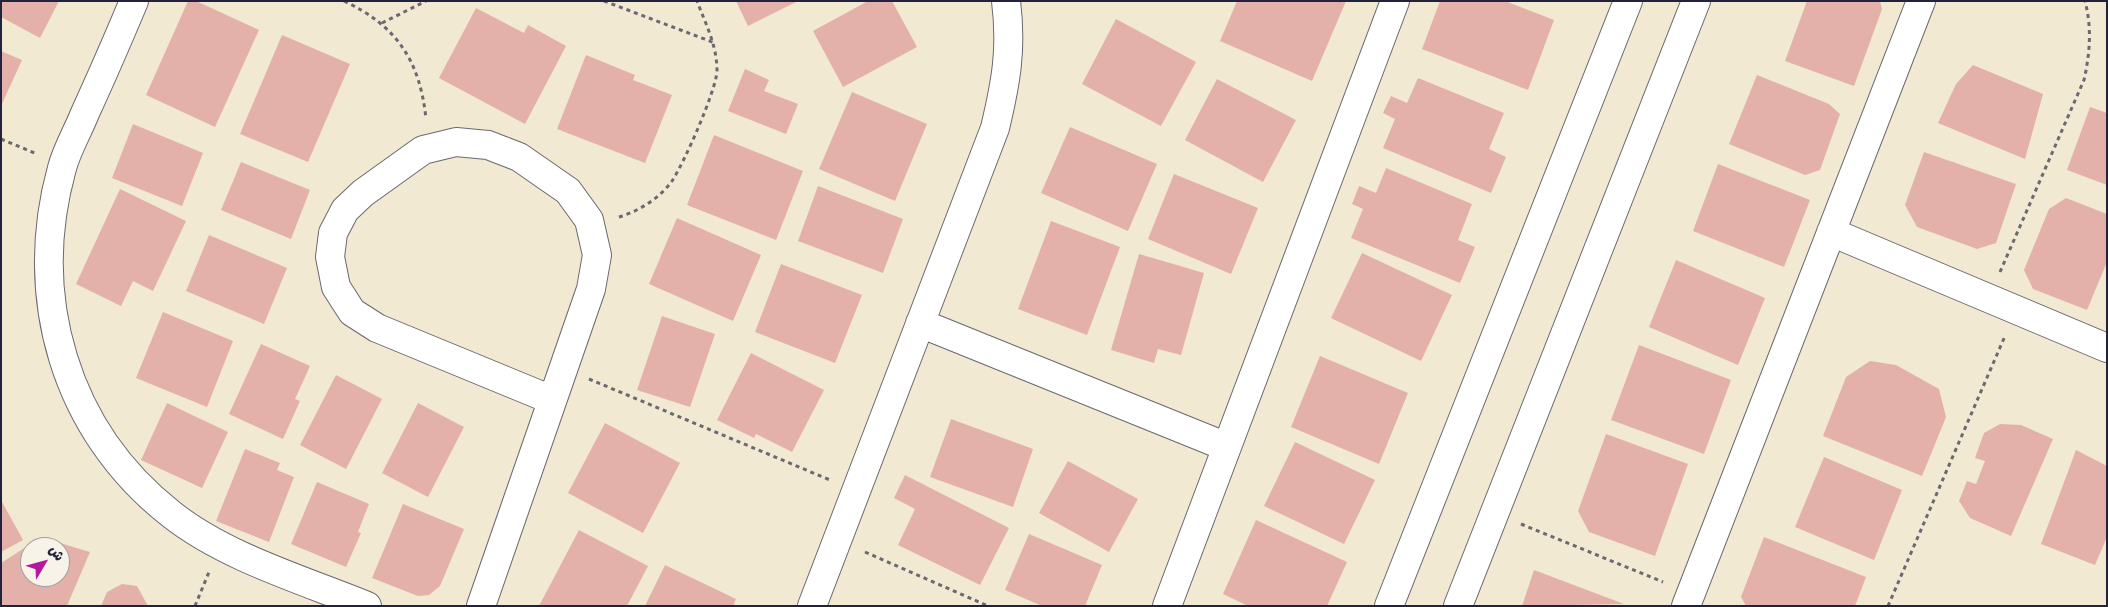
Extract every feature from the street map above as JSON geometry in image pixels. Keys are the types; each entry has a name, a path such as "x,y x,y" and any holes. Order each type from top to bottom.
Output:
{"street":[{"path":"134,1 62,166 52,212 48,268 54,325 70,380 95,430 130,476 172,515 220,545 367,606"},
{"path":"812,606 995,128 1007,81 1010,33 1006,1"},
{"path":"1167,606 1395,1"},
{"path":"1389,606 1628,1"},
{"path":"1458,606 1696,1"},
{"path":"1689,600 1921,1"},
{"path":"481,606 591,290 597,254 589,220 568,192 511,154 488,144 456,142 423,150 363,193 345,210 333,233 330,258 336,286 352,312 377,328 552,400"},
{"path":"1831,232 2107,348"},
{"path":"920,323 1227,447"}],"path":[{"path":"344,1 363,10 382,23 401,44 415,68 424,94 426,122 423,150"},
{"path":"382,23 426,1"},
{"path":"604,1 715,43"},
{"path":"589,220 621,217 650,203 672,181 710,101 717,72 715,43 697,1"},
{"path":"1989,299 2084,80 2089,58 2090,36 2085,1"},
{"path":"1,139 62,166"},
{"path":"1888,606 2016,310"},
{"path":"563,368 856,490"},
{"path":"1494,513 1689,600"},
{"path":"837,540 988,606"},
{"path":"194,606 220,545"}],"building":[{"path":"1,1 59,1 40,38 1,17"},
{"path":"188,1 196,1 259,30 215,127 146,95"},
{"path":"736,1 798,1 748,26"},
{"path":"868,1 892,1 917,47 843,87 813,31"},
{"path":"1237,1 1346,1 1312,81 1220,41"},
{"path":"1440,1 1505,1 1554,20 1528,90 1422,49"},
{"path":"1807,1 1880,1 1882,9 1854,86 1785,61"},
{"path":"476,8 524,33 528,25 566,46 525,124 439,78"},
{"path":"1116,19 1196,62 1161,126 1082,84"},
{"path":"282,35 350,64 308,162 240,134"},
{"path":"1,51 22,60 1,106"},
{"path":"586,55 635,75 633,80 672,95 645,163 557,129"},
{"path":"1973,65 2043,94 2025,159 1938,123 1956,84"},
{"path":"745,69 769,80 764,91 798,104 786,134 728,111"},
{"path":"1757,75 1829,104 1840,114 1820,170 1805,175 1729,144"},
{"path":"1418,78 1504,113 1489,149 1506,157 1491,193 1383,148 1395,119 1383,113 1391,96 1407,103"},
{"path":"1217,79 1296,120 1263,182 1185,140"},
{"path":"852,92 927,124 895,201 819,169"},
{"path":"2090,107 2107,113 2107,185 2067,170"},
{"path":"133,124 203,153 182,206 112,178"},
{"path":"1070,127 1157,164 1128,231 1041,193"},
{"path":"714,135 803,171 776,240 687,205"},
{"path":"1924,152 2016,184 1996,243 1977,249 1917,227 1905,205"},
{"path":"241,162 310,190 291,239 221,210"},
{"path":"1718,164 1810,200 1784,267 1693,231"},
{"path":"1386,168 1472,204 1458,240 1475,247 1460,283 1351,238 1363,209 1352,204 1359,186 1376,193"},
{"path":"1174,174 1258,208 1231,274 1148,239"},
{"path":"818,186 903,219 883,273 798,241"},
{"path":"120,189 186,221 153,291 133,281 121,306 76,284"},
{"path":"2066,198 2107,214 2107,262 2087,310 2033,289 2024,270 2049,209"},
{"path":"677,218 761,255 733,321 649,284"},
{"path":"1051,221 1120,247 1087,335 1018,309"},
{"path":"209,235 287,268 264,324 186,291"},
{"path":"1362,253 1452,295 1421,361 1331,318"},
{"path":"1139,254 1204,273 1181,355 1158,349 1154,363 1111,350"},
{"path":"1676,260 1765,298 1738,365 1649,327"},
{"path":"781,264 862,295 835,363 755,332"},
{"path":"163,312 233,341 207,407 136,378"},
{"path":"662,316 715,334 690,407 637,390"},
{"path":"261,344 310,366 295,399 300,401 283,439 229,414"},
{"path":"1639,345 1731,380 1704,454 1611,420"},
{"path":"751,353 824,390 792,452 756,434 754,438 717,420"},
{"path":"1320,356 1408,393 1379,464 1291,427"},
{"path":"1870,361 1896,365 1939,389 1946,417 1922,476 1823,436 1846,377"},
{"path":"336,375 382,399 346,469 300,445"},
{"path":"167,403 228,432 202,488 141,460"},
{"path":"418,403 464,427 428,497 382,473"},
{"path":"951,419 1033,449 1013,507 930,477"},
{"path":"605,423 680,463 643,533 568,493"},
{"path":"2000,424 2021,425 2053,439 2011,536 1970,518 1959,501 1967,481 1976,484 1985,461 1975,458 1984,433"},
{"path":"1606,434 1688,464 1655,556 1589,532 1578,511"},
{"path":"1295,442 1375,480 1344,544 1264,506"},
{"path":"245,449 280,463 277,470 294,477 269,542 216,521"},
{"path":"2076,450 2107,466 2107,537 2095,565 2041,544"},
{"path":"1824,457 1902,490 1874,560 1795,527"},
{"path":"1068,461 1138,499 1109,552 1039,513"},
{"path":"905,475 1009,528 980,585 898,545 915,509 894,498"},
{"path":"317,482 369,504 358,532 361,533 346,567 291,544"},
{"path":"1,500 21,537 20,542 1,552"},
{"path":"403,504 464,529 440,586 429,595 418,596 372,578"},
{"path":"1256,520 1347,562 1327,606 1248,606 1223,594"},
{"path":"579,530 648,566 627,606 539,606"},
{"path":"1029,534 1102,565 1085,606 1042,606 1005,590"},
{"path":"1764,537 1866,577 1855,606 1746,606 1741,597"},
{"path":"70,546 90,552 67,606 1,606 1,563 20,551 20,587 70,587"},
{"path":"665,565 736,599 733,606 645,606"},
{"path":"1534,570 1624,604 1522,606"},
{"path":"122,584 137,586 148,606 101,606 107,592"}]}
